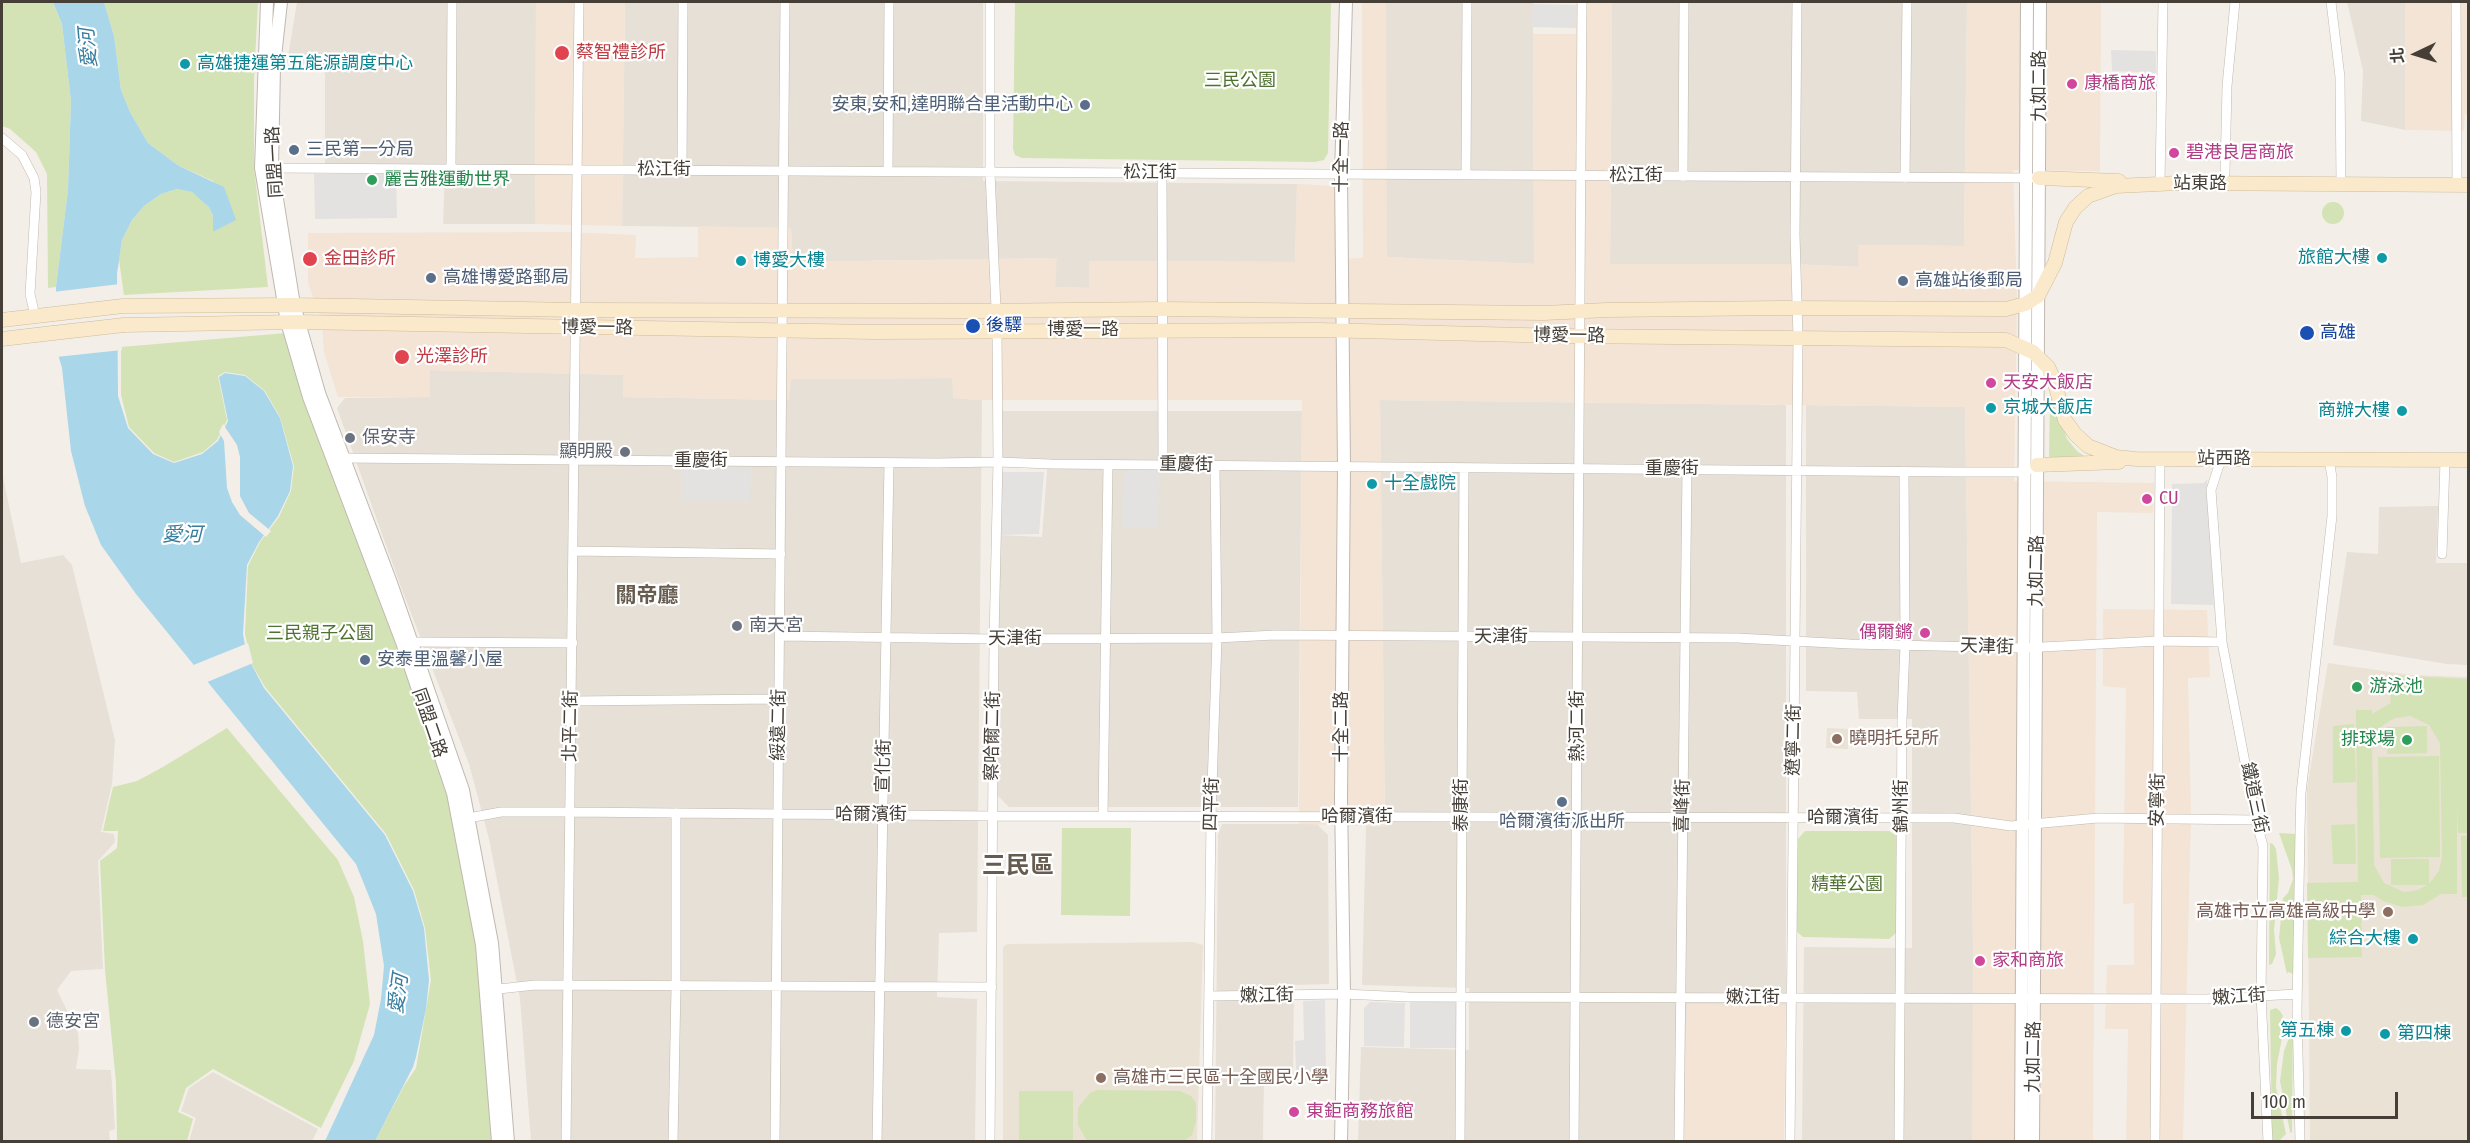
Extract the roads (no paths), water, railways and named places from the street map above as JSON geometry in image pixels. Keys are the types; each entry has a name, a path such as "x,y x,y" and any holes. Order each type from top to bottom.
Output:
{"main road":[{"path":"2033,178 2136,183"},
{"name":"站東路","path":"2038,296 2055,262 2066,222 2075,208 2097,192 2116,186 2136,183 2463,185"},
{"path":"2025,304 2038,296"},
{"name":"博愛一路","path":"35,316 123,306 289,305 577,310 1162,309 1342,312 1796,308 2000,309 2025,304"},
{"path":"2,320 35,316"},
{"name":"博愛一路","path":"2,339 124,325 292,322 783,330 1341,330 1580,336 2000,339 2025,347 2038,356"},
{"name":"站西路","path":"2038,356 2052,374 2065,420 2074,434 2097,451 2116,457 2136,459 2469,460"},
{"path":"2037,465 2106,463 2136,459"}],"street":[{"name":"同盟一路","path":"267,2 266,168 292,322"},
{"name":"同盟一路","path":"266,168 281,2"},
{"path":"452,2 452,169"},
{"name":"北平二街","path":"566,1142 579,2"},
{"path":"682,170 683,2"},
{"name":"綏遠二街","path":"775,1142 785,2"},
{"path":"888,172 889,2"},
{"name":"察哈爾二街","path":"990,2 990,172 997,331 998,462 994,639 990,1142"},
{"name":"十全一路","path":"1342,312 1341,174 1346,2"},
{"path":"1466,175 1467,2"},
{"name":"熱河二街","path":"1574,1142 1582,2"},
{"path":"1683,177 1684,2"},
{"name":"遼寧二街","path":"1790,1142 1798,338 1796,308 1797,2"},
{"path":"1905,178 1907,2"},
{"name":"九如二路","path":"2027,2 2038,296 2037,465 2022,825 2033,1142"},
{"name":"九如二路","path":"2021,1142 2036,825 2025,472 2025,304 2040,2"},
{"path":"2160,184 2163,2"},
{"path":"2222,184 2225,173 2227,86 2235,2"},
{"path":"2331,2 2340,77 2341,184"},
{"path":"2456,2 2463,185"},
{"path":"2,138 22,155 31,172 36,192 30,294 35,316"},
{"name":"松江街","path":"266,168 2033,178"},
{"path":"1162,173 1163,465"},
{"name":"十全二路","path":"1341,1142 1344,994 1341,817 1344,467 1342,312"},
{"name":"同盟二路","path":"292,322 309,396 339,458 407,642 463,819 491,990 508,1142"},
{"name":"重慶街","path":"339,458 2025,472"},
{"name":"安寧街","path":"2155,1142 2160,459"},
{"name":"鐵道三街","path":"2221,459 2211,490 2222,642 2263,846 2261,995 2268,1142"},
{"path":"2300,1142 2297,994 2301,793 2331,526 2332,477 2328,460"},
{"path":"2442,554 2445,460"},
{"name":"宣化街","path":"877,1142 890,463"},
{"path":"1103,816 1108,465"},
{"path":"2025,472 2037,465"},
{"name":"四平街","path":"1207,1142 1211,817 1217,638 1215,466"},
{"name":"泰康街","path":"1460,1142 1464,468"},
{"name":"喜峰街","path":"1679,1142 1687,470"},
{"name":"錦州街","path":"1899,1142 1905,645 1904,471"},
{"path":"574,551 781,554"},
{"name":"天津街","path":"781,636 994,639 1217,638 1275,635 1685,638 2030,648 2159,641 2222,642"},
{"path":"407,642 573,643"},
{"path":"572,701 779,699"},
{"name":"哈爾濱街","path":"463,819 501,812 570,812 1211,817 1954,818 2022,825 2098,818 2256,820"},
{"path":"673,1142 676,813"},
{"path":"491,990 535,985 992,987"},
{"name":"同盟二路","path":"491,990 498,1142"},
{"name":"嫩江街","path":"1209,996 1344,994 1461,997 2206,999 2297,994"}],"water":[{"name":"愛河","path":"53,2 104,2 114,36 121,90 130,112 148,143 179,166 224,187 236,220 213,232 213,216 209,207 192,192 177,189 161,194 144,206 132,220 122,240 117,274 118,396 128,428 153,454 174,463 202,454 218,441 228,421 219,377 225,373 245,376 264,391 280,418 293,466 290,491 278,516 259,542 247,565 243,634 247,656 264,688 385,835 413,891 424,928 429,980 426,1009 416,1057 375,1141 325,1141 374,1035 381,999 384,966 376,914 356,864 136,594 101,545 85,506 71,451 62,368 57,351 56,287 68,190 71,101 62,24"}],"place":[{"name":"蔡智禮診所","path":"562,53"},
{"name":"高雄捷運第五能源調度中心","path":"185,64"},
{"name":"康橋商旅","path":"2072,84"},
{"name":"安東,安和,達明聯合里活動中心","path":"1085,105"},
{"name":"三民第一分局","path":"294,150"},
{"name":"碧港良居商旅","path":"2174,153"},
{"name":"麗吉雅運動世界","path":"372,180"},
{"name":"旅館大樓","path":"2382,258"},
{"name":"金田診所","path":"310,259"},
{"name":"博愛大樓","path":"741,261"},
{"name":"高雄博愛路郵局","path":"431,278"},
{"name":"高雄站後郵局","path":"1903,281"},
{"name":"後驛","path":"973,326"},
{"name":"高雄","path":"2307,333"},
{"name":"光澤診所","path":"402,357"},
{"name":"天安大飯店","path":"1991,383"},
{"name":"京城大飯店","path":"1991,408"},
{"name":"商辦大樓","path":"2402,411"},
{"name":"保安寺","path":"350,438"},
{"name":"顯明殿","path":"625,452"},
{"name":"十全戲院","path":"1372,484"},
{"name":"CU","path":"2147,499"},
{"name":"南天宮","path":"737,626"},
{"name":"偶爾鏘","path":"1925,633"},
{"name":"安泰里溫馨小屋","path":"365,660"},
{"name":"游泳池","path":"2357,687"},
{"name":"曉明托兒所","path":"1837,739"},
{"name":"排球場","path":"2407,740"},
{"name":"哈爾濱街派出所","path":"1562,802"},
{"name":"高雄市立高雄高級中學","path":"2388,912"},
{"name":"綜合大樓","path":"2413,939"},
{"name":"家和商旅","path":"1980,961"},
{"name":"德安宮","path":"34,1022"},
{"name":"第五棟","path":"2346,1031"},
{"name":"第四棟","path":"2385,1034"},
{"name":"高雄市三民區十全國民小學","path":"1101,1078"},
{"name":"東鉅商務旅館","path":"1294,1112"}],"district":[{"name":"關帝廳","path":"647,596"},
{"name":"三民區","path":"1018,866"}],"park label":[{"name":"三民公園","path":"1240,81"},
{"name":"三民親子公園","path":"320,634"},
{"name":"精華公園","path":"1847,885"}]}
